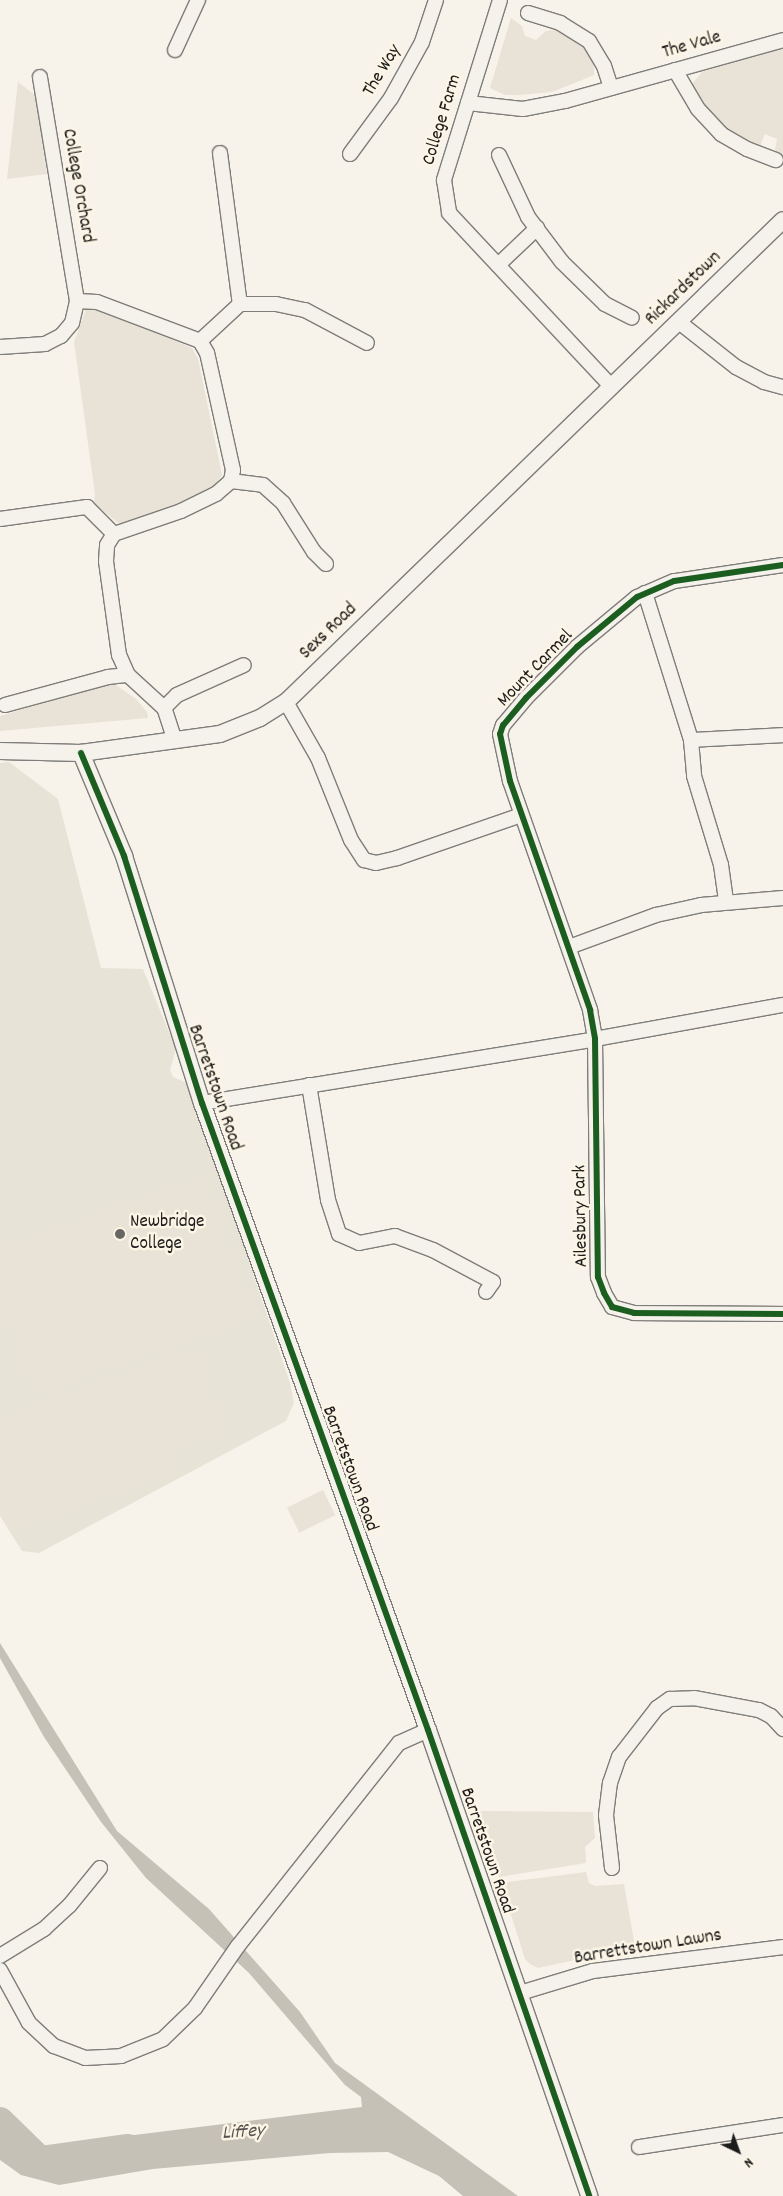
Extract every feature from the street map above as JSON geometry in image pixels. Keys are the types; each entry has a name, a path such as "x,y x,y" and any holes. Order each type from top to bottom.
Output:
{"street":[{"path":"174,50 198,0"},
{"name":"The Way","path":"350,154 391,98 422,42 436,0"},
{"name":"College Farm","path":"500,0 444,180 449,212 612,387"},
{"path":"528,13 560,23 588,41 604,66 611,88"},
{"name":"The Vale","path":"468,103 523,109 611,88 783,40"},
{"path":"675,70 698,109 721,134 747,149 776,160"},
{"name":"College Orchard","path":"0,347 45,344 61,336 72,322 78,301 40,77"},
{"path":"220,153 240,304"},
{"path":"499,155 537,228 562,262 605,304 632,318"},
{"name":"Rickardstown","path":"612,387 783,220"},
{"path":"498,265 537,228"},
{"path":"78,301 97,302 200,341 207,353 233,470 231,481 216,494 181,511 114,534 107,545 106,561 119,655 128,675 164,708 175,741"},
{"path":"200,341 240,304 276,304 305,310 367,343"},
{"path":"679,322 736,367 764,382 783,387"},
{"name":"Sexs Road","path":"0,751 82,753 220,734 260,718 286,702 612,387"},
{"path":"231,481 262,485 284,502 314,552 326,564"},
{"path":"0,519 88,507 114,534"},
{"name":"Mount Carmel","path":"595,1039 590,1010 570,946 521,815 502,752 500,734 503,724 577,647 621,608 645,593 674,580 783,565"},
{"path":"645,593 691,740 694,776 720,865 726,902"},
{"path":"164,708 177,695 244,665"},
{"path":"5,705 108,676 128,675"},
{"path":"286,702 318,758 351,840 364,860 376,863 398,858 521,815"},
{"path":"691,740 783,735"},
{"name":"Barretstown Road","path":"82,753 124,856 202,1103 428,1730 589,2196"},
{"path":"570,946 656,915 726,902 783,898"},
{"path":"202,1103 595,1039 783,1005"},
{"name":"Ailesbury Park","path":"595,1039 598,1277 612,1307 634,1313 783,1314"},
{"path":"309,1086 328,1200 339,1234 360,1243 395,1236 433,1250 493,1282 486,1292"},
{"path":"612,1868 606,1815 610,1783 619,1757 657,1708 670,1699 694,1698 759,1710 771,1716 783,1729"},
{"path":"0,1970 29,2023 54,2046 85,2058 121,2056 163,2039 195,2008 238,1946 399,1743 428,1730"},
{"path":"0,1956 44,1929 69,1906 100,1868"},
{"name":"Barrettstown Lawns","path":"520,1993 593,1972 783,1947"},
{"path":"639,2147 783,2125"}],"shaded area":[{"path":"511,18 522,26 525,36 536,40 546,31 558,29 573,36 594,60 594,75 552,92 505,95 490,88"},
{"path":"783,48 783,158 775,150 777,139 765,134 760,146 738,140 711,116 692,84 702,72"},
{"path":"18,82 36,96 47,174 7,179"},
{"path":"87,307 96,307 192,348 198,359 222,475 211,491 122,526 94,503 95,494 74,342"},
{"path":"113,683 136,699 147,712 148,718 0,731 0,716"},
{"name":"Newbridge College","path":"9,762 58,799 101,968 143,969 176,1049 170,1070 173,1077 189,1084 290,1383 294,1403 286,1421 39,1553 22,1551 0,1516 0,763"},
{"path":"202,1179 250,1316 37,1391 0,1287 0,1251"},
{"path":"192,1351 220,1431 166,1450 138,1370"},
{"path":"134,1372 170,1471 16,1526 0,1481 0,1420"},
{"path":"323,1490 335,1515 299,1533 287,1508"},
{"path":"480,1811 593,1812 595,1838 585,1847 586,1863 499,1877"},
{"path":"586,1872 589,1883 595,1886 624,1884 635,1947 538,1968 530,1964 525,1959 501,1883"}],"water":[{"path":"0,1643 117,1831 209,1909 300,2012 335,2063 518,2196 463,2196 439,2176 388,2152 330,2153 153,2169 59,2185 21,2175 0,2160 0,2114 28,2138 72,2161 86,2157 110,2138 362,2107 361,2097 345,2085 249,1973 146,1878 101,1822 44,1737 0,1658"}],"waterway":[{"name":"Liffey","path":"0,2121 40,2160 128,2148"}],"cycle path":[{"path":"783,565 674,581 637,597 577,647 526,698 503,725 500,734 510,781 590,1010 595,1039 598,1277 604,1293 612,1307 634,1313 783,1314"},
{"path":"81,753 124,856 202,1103 428,1730 589,2196"}],"place":[{"name":"Newbridge College","path":"120,1234"}]}
